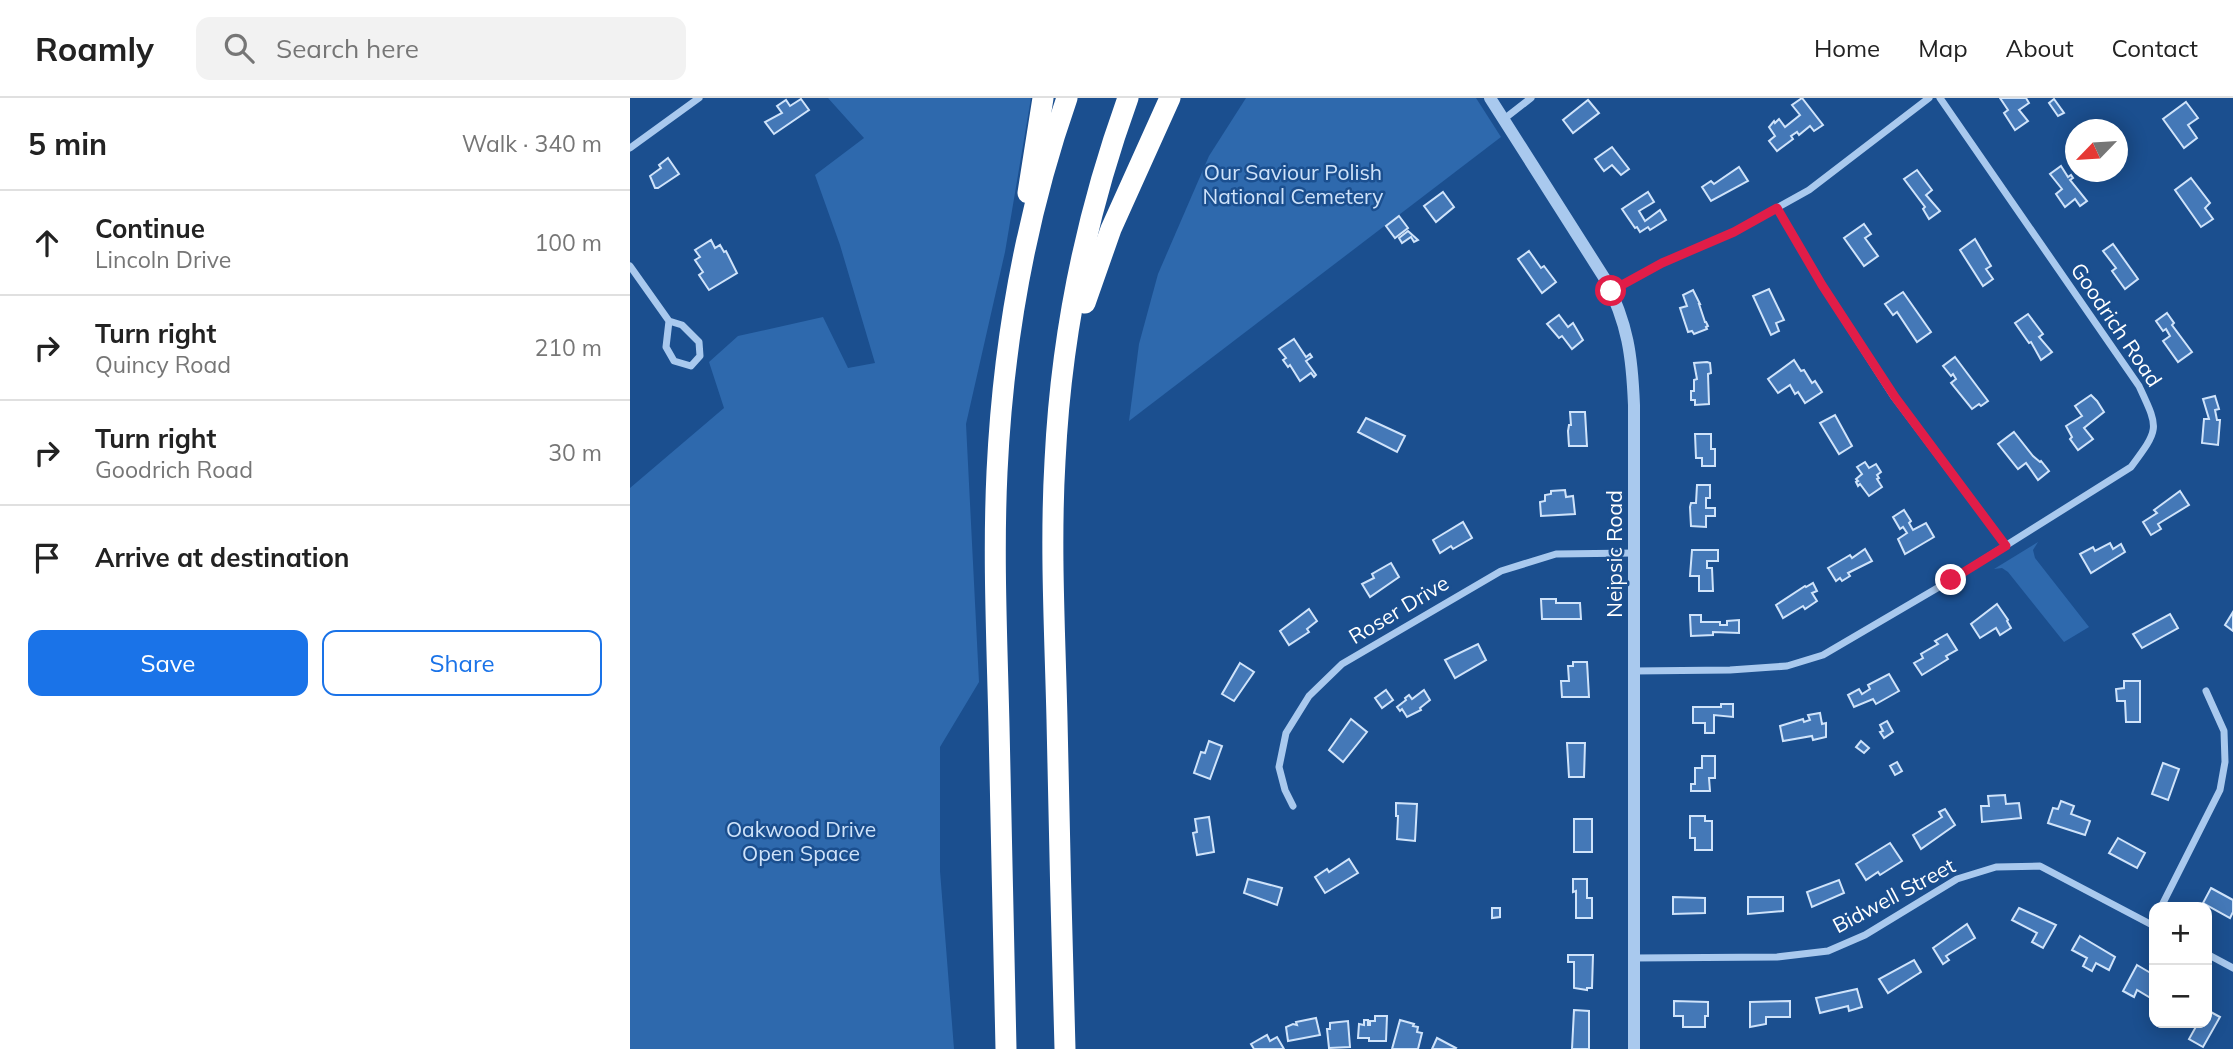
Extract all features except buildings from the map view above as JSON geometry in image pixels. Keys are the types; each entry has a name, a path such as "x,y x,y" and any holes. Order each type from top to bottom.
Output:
{"highway":[{"path":"1022,264 1029,176 1043,98"},
{"path":"1006,1049 995,537 997,469 1012,322 1022,264 1067,98"},
{"path":"1065,1049 1053,524 1056,447 1065,353 1079,272 1095,205 1128,98"},
{"path":"1065,353 1077,333 1092,280 1111,229 1170,98"}],"street":[{"path":"630,148 699,98"},
{"name":"Neipsic Road","path":"1490,98 1611,291 1629,342 1633,365 1634,1049"},
{"path":"1504,119 1531,98"},
{"path":"1611,291 1662,263 1734,232 1809,190 1928,98"},
{"name":"Goodrich Road","path":"1634,671 1730,670 1787,666 1823,655 2006,546 2131,467 2151,440 2155,419 2139,386 1940,98"},
{"path":"1777,208 1822,285 1895,397 2006,546"},
{"path":"630,266 669,321 682,325 699,342 700,356 691,366 674,361 666,347 669,321"},
{"name":"Roser Drive","path":"1293,806 1285,790 1279,767 1286,733 1308,696 1342,664 1501,570 1556,554 1633,553"},
{"path":"2164,902 2220,790 2224,771 2224,731 2206,691"},
{"name":"Bidwell Street","path":"1635,958 1777,957 1828,951 1865,935 1957,879 1997,867 2040,866 2149,921"},
{"path":"2212,957 2233,968"}],"green space":[{"name":"Oakwood Drive Open Space","path":"828,98 1031,98 1005,252 966,424 979,682 940,747 940,871 954,1049 630,1049 630,488 724,408 709,362 738,336 823,317 848,368 875,363 840,245 815,175 864,138"},
{"name":"Our Saviour Polish National Cemetery","path":"1246,98 1476,98 1501,137 1129,421 1139,344 1158,274 1209,156"},
{"path":"2038,542 2033,550 2035,558 2089,627 2064,642 2008,572 2002,568 1994,569"}],"route":[{"path":"1611,291 1662,263 1734,232 1777,208 1822,285 1895,397 2006,546 1951,580"}]}
